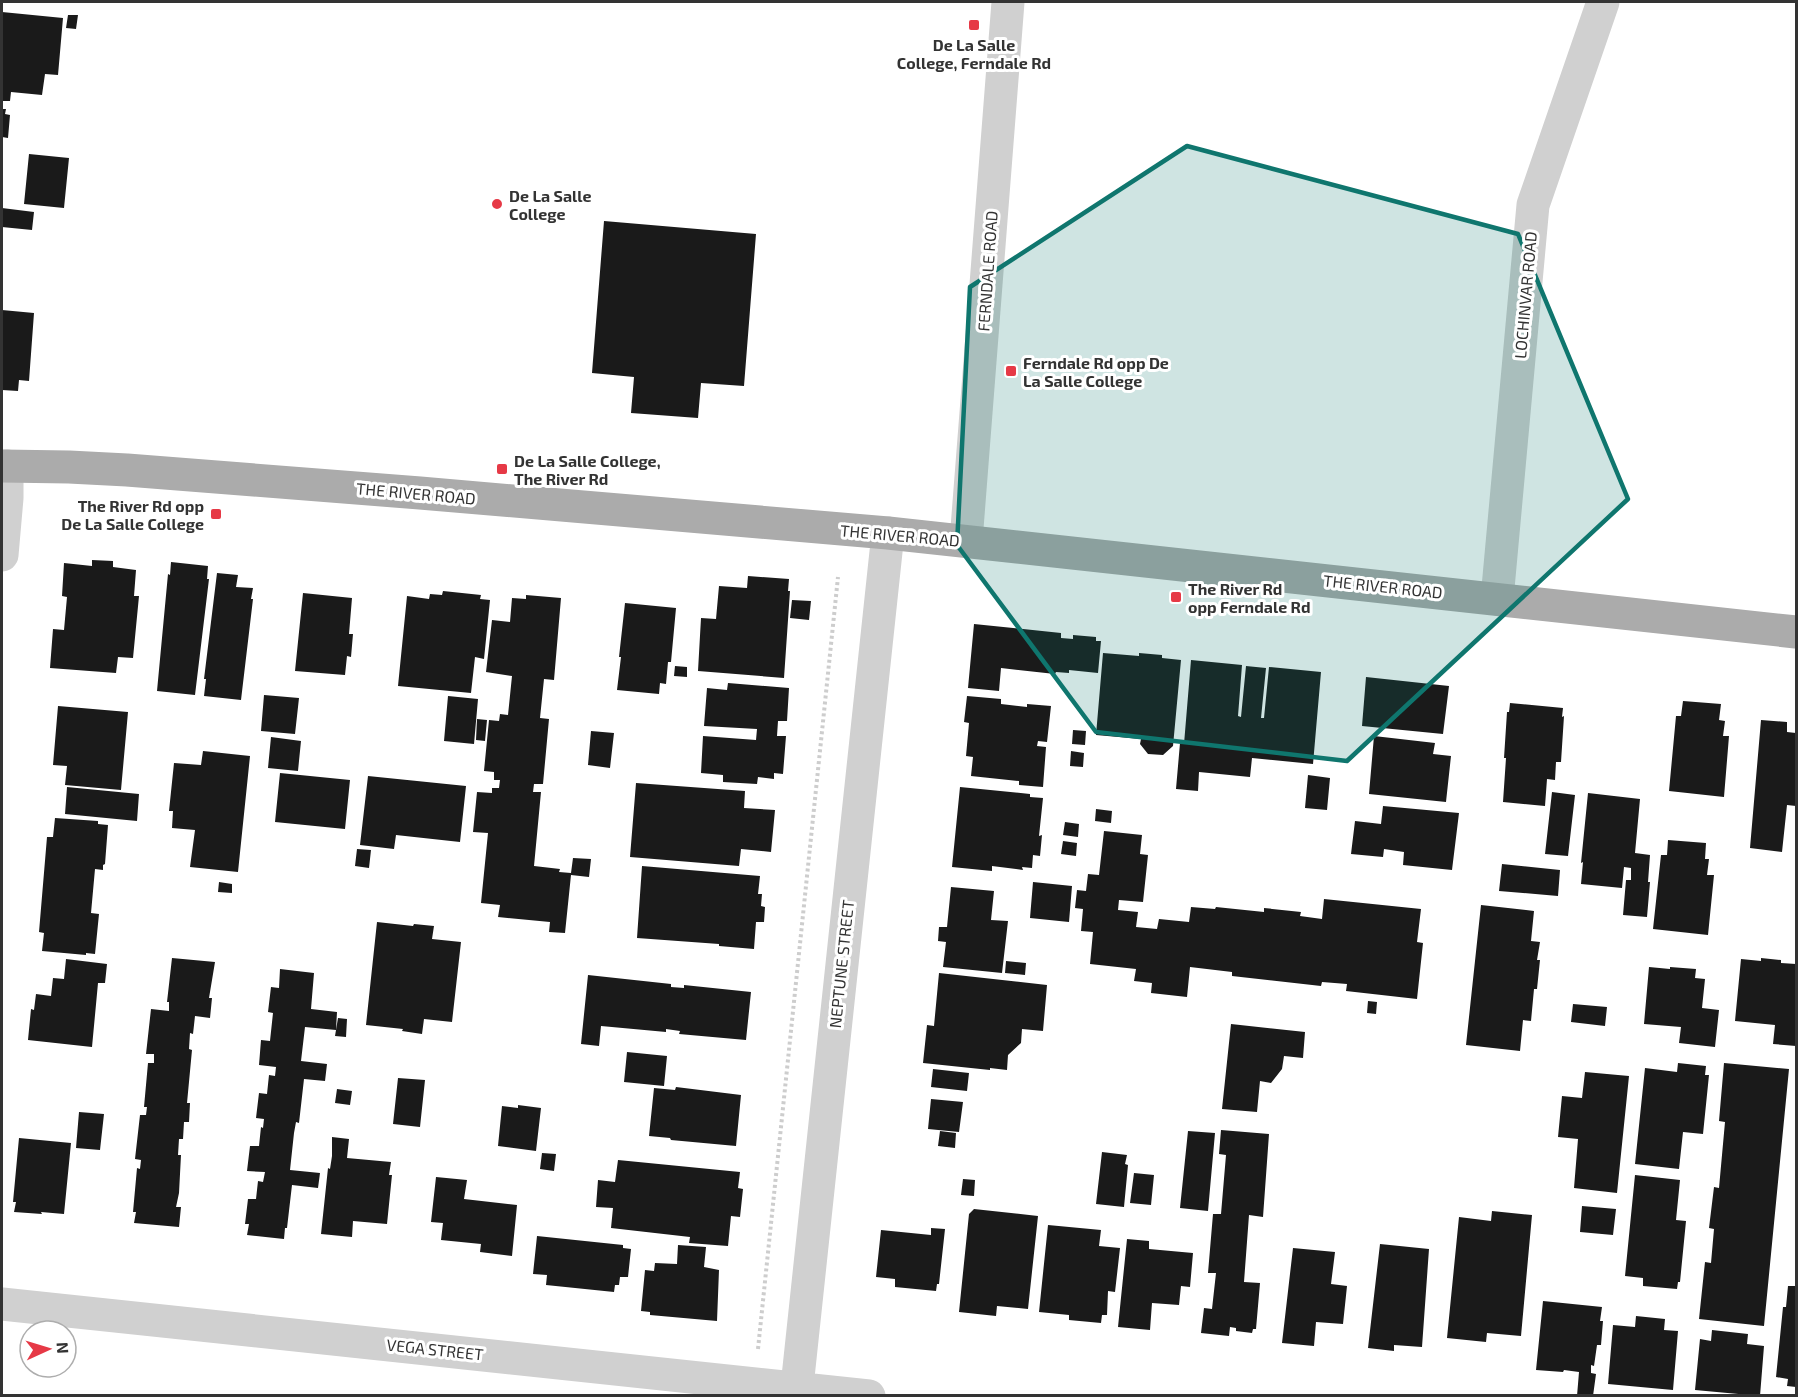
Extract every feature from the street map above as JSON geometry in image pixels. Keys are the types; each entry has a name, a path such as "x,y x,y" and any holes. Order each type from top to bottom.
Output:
{"main road":[{"name":"THE RIVER ROAD","path":"4,466 138,471 888,533 1797,632"}],"street":[{"name":"FERNDALE ROAD","path":"966,541 1008,2"},
{"name":"LOCHINVAR ROAD","path":"1497,599 1533,205 1603,2"},
{"path":"2,555 7,498 4,466"},
{"name":"NEPTUNE STREET","path":"797,1392 888,533"},
{"name":"VEGA STREET","path":"2,1304 755,1383 797,1392 869,1395"}],"path":[{"path":"755,1383 838,577"}],"highlighted area":[{"path":"1187,146 1518,234 1628,499 1347,761 1096,732 957,545 970,287"}],"building":[{"path":"2,12 63,18 58,75 45,74 42,95 11,92 10,101 2,101"},
{"path":"68,15 78,15 76,29 66,28"},
{"path":"2,109 6,109 5,114 10,115 8,138 2,137"},
{"path":"29,154 69,158 64,208 24,204"},
{"path":"2,208 34,212 32,230 2,227"},
{"path":"604,221 756,234 744,386 701,383 698,418 631,413 634,377 592,373"},
{"path":"2,310 34,313 29,381 19,380 18,391 2,390"},
{"path":"92,560 113,561 113,567 136,570 134,596 139,596 133,658 118,657 116,673 50,668 53,629 64,630 67,597 62,596 64,563 92,566"},
{"path":"171,562 208,566 207,579 209,579 195,695 157,691"},
{"path":"217,573 238,575 236,587 253,588 241,700 204,696"},
{"path":"748,576 789,579 784,678 698,671 701,618 716,619 719,586 747,588"},
{"path":"443,591 481,595 480,599 490,600 484,659 475,657 471,693 398,686 407,596 429,599 430,594 442,595"},
{"path":"303,593 352,598 349,634 353,634 351,657 347,656 345,675 295,671"},
{"path":"526,595 561,598 554,680 544,679 540,718 549,719 543,784 534,784 533,792 541,792 534,866 560,869 559,872 571,873 573,858 591,859 589,877 571,875 565,933 549,932 550,922 498,917 500,905 481,903 488,833 473,832 477,792 492,793 492,788 499,788 500,780 494,780 494,772 484,771 489,720 499,721 500,714 508,715 512,676 486,672 492,620 510,622 512,598 526,599"},
{"path":"792,600 811,601 809,620 790,618"},
{"path":"625,603 676,608 671,662 668,662 666,684 660,683 659,694 617,690"},
{"path":"974,624 1061,633 1061,638 1073,639 1073,635 1096,637 1096,641 1101,641 1098,673 1069,670 1069,673 1056,672 1055,674 1001,668 999,691 968,688"},
{"path":"1103,653 1162,655 1162,658 1181,660 1173,746 1163,755 1148,754 1140,744 1141,739 1096,735"},
{"path":"1191,660 1242,665 1238,716 1241,717 1246,666 1266,668 1261,718 1264,718 1269,667 1321,672 1313,764 1252,758 1250,777 1199,772 1198,791 1176,789 1180,743 1184,744"},
{"path":"675,666 687,667 687,677 674,676"},
{"path":"1366,677 1449,686 1443,734 1362,726"},
{"path":"728,683 789,688 787,721 778,721 777,736 786,736 783,774 774,773 774,779 758,777 757,784 723,782 723,775 701,773 703,736 756,740 757,729 704,726 707,688 727,690"},
{"path":"264,695 299,698 295,734 261,731"},
{"path":"448,696 478,699 474,744 444,741"},
{"path":"967,696 1001,699 1001,704 1027,707 1027,704 1051,706 1047,742 1038,741 1037,746 1046,747 1043,787 1019,785 1019,781 971,776 973,757 966,756 969,723 964,722"},
{"path":"1683,701 1721,704 1719,720 1725,721 1723,736 1729,736 1724,797 1669,791 1676,716 1681,716"},
{"path":"1510,703 1563,708 1561,762 1556,762 1555,780 1547,779 1545,806 1503,802 1507,712 1509,712"},
{"path":"58,706 128,712 121,790 65,785 67,766 53,765"},
{"path":"477,719 487,720 485,741 476,740"},
{"path":"1761,720 1787,722 1787,732 1796,733 1796,806 1787,805 1782,852 1750,848"},
{"path":"1073,730 1086,731 1085,745 1072,744"},
{"path":"591,731 614,733 610,768 588,765"},
{"path":"1374,736 1435,743 1433,754 1451,756 1446,802 1369,794"},
{"path":"271,737 301,741 298,771 268,768"},
{"path":"203,751 250,756 238,872 190,867 195,830 172,828 173,811 169,811 174,763 201,765"},
{"path":"1071,751 1084,753 1083,767 1070,766"},
{"path":"280,773 350,780 345,829 275,822"},
{"path":"1308,775 1330,778 1327,810 1305,808"},
{"path":"368,776 466,786 460,842 396,835 394,849 360,845"},
{"path":"636,783 745,791 744,808 775,810 771,852 741,849 739,866 630,857"},
{"path":"67,787 139,794 137,821 65,814"},
{"path":"960,787 1030,794 1030,797 1043,798 1039,836 1042,835 1040,856 1033,855 1032,868 1022,867 1023,870 992,866 992,871 952,867"},
{"path":"1552,792 1575,795 1568,856 1545,854"},
{"path":"1588,793 1640,799 1635,853 1650,855 1647,917 1623,915 1626,880 1631,880 1631,868 1624,867 1622,888 1581,884"},
{"path":"1383,806 1459,813 1452,870 1403,865 1404,852 1384,849 1383,857 1351,854 1355,821 1381,824"},
{"path":"1096,809 1112,811 1111,823 1095,821"},
{"path":"55,818 98,821 98,824 108,825 105,864 103,870 95,869 91,913 99,914 95,954 42,951 44,933 39,932 47,837 53,837"},
{"path":"1065,822 1079,824 1078,837 1063,835"},
{"path":"1104,831 1142,835 1140,854 1148,855 1143,902 1119,900 1118,910 1138,912 1136,927 1157,929 1159,919 1189,922 1191,907 1264,912 1264,908 1301,912 1300,916 1322,919 1324,899 1421,909 1417,942 1423,943 1417,999 1346,991 1347,984 1322,982 1321,986 1232,976 1232,972 1190,967 1187,997 1151,993 1152,983 1134,981 1136,969 1090,964 1093,932 1081,931 1083,909 1075,908 1077,890 1086,891 1088,874 1099,875"},
{"path":"1668,840 1706,843 1705,859 1709,859 1707,875 1714,875 1708,935 1653,929 1661,855 1667,855"},
{"path":"1063,841 1077,843 1076,856 1061,854"},
{"path":"357,849 371,850 369,868 355,866"},
{"path":"1502,864 1560,870 1558,896 1499,891"},
{"path":"642,866 760,876 758,894 762,894 761,906 765,907 764,922 756,922 754,949 637,938"},
{"path":"219,882 232,884 232,893 218,892"},
{"path":"1033,882 1072,886 1069,922 1030,918"},
{"path":"951,887 994,891 991,920 1008,921 1002,973 943,967 946,942 938,941 939,927 947,927"},
{"path":"1481,905 1534,911 1531,941 1540,942 1537,960 1540,960 1531,1021 1523,1020 1520,1051 1466,1045"},
{"path":"377,922 434,926 432,939 461,942 452,1022 424,1019 422,1034 402,1031 403,1029 366,1025"},
{"path":"172,958 215,962 209,998 212,998 210,1018 195,1016 193,1034 190,1033 189,1049 192,1050 187,1103 190,1103 189,1122 184,1122 183,1139 179,1139 178,1155 181,1155 176,1207 181,1207 179,1227 134,1223 136,1212 133,1212 137,1168 140,1169 141,1160 135,1159 140,1115 146,1115 147,1107 144,1107 148,1063 154,1063 154,1054 146,1054 151,1009 169,1011 169,1002 167,1002"},
{"path":"1761,958 1796,964 1796,1046 1773,1044 1775,1025 1735,1021 1741,959 1761,961"},
{"path":"66,959 107,964 105,983 98,983 92,1047 28,1040 31,1009 34,1010 36,994 51,996 53,978 64,979"},
{"path":"1006,961 1026,963 1025,975 1005,973"},
{"path":"1649,967 1696,969 1695,978 1705,979 1702,1008 1719,1010 1715,1047 1679,1043 1681,1027 1644,1024"},
{"path":"280,969 314,973 311,1009 337,1012 336,1030 305,1027 301,1061 327,1064 325,1081 304,1079 290,1170 320,1173 318,1188 292,1185 284,1239 247,1235 249,1224 245,1224 248,1199 256,1199 258,1181 263,1182 265,1172 247,1171 250,1146 259,1146 261,1127 263,1128 264,1119 256,1118 259,1093 267,1094 269,1075 275,1076 276,1067 259,1065 261,1040 270,1041 273,1013 268,1012 271,987 279,988"},
{"path":"939,973 1047,985 1043,1031 1022,1029 1021,1043 1008,1055 1007,1070 923,1063 927,1025 934,1026"},
{"path":"588,975 671,984 671,987 684,988 684,985 751,992 746,1040 679,1034 680,1031 666,1029 666,1032 601,1026 599,1046 581,1044"},
{"path":"1368,1001 1377,1002 1376,1014 1367,1013"},
{"path":"1573,1004 1607,1007 1605,1026 1571,1022"},
{"path":"338,1018 347,1019 346,1037 335,1036"},
{"path":"1231,1024 1305,1032 1303,1058 1284,1056 1282,1069 1271,1083 1260,1081 1257,1112 1222,1109"},
{"path":"627,1052 667,1056 664,1086 624,1082"},
{"path":"1678,1063 1706,1066 1705,1075 1709,1075 1703,1134 1683,1132 1679,1169 1635,1164 1645,1068 1677,1072"},
{"path":"1724,1063 1789,1069 1764,1326 1699,1319 1705,1262 1711,1263 1714,1229 1709,1228 1714,1187 1719,1188 1725,1122 1719,1121"},
{"path":"933,1069 969,1073 967,1091 931,1087"},
{"path":"1585,1072 1629,1076 1617,1193 1574,1188 1578,1139 1558,1137 1562,1096 1582,1098"},
{"path":"398,1078 425,1080 420,1127 393,1124"},
{"path":"676,1087 741,1095 736,1146 649,1136 654,1088 675,1090"},
{"path":"337,1089 352,1091 350,1105 335,1103"},
{"path":"931,1099 963,1102 959,1132 928,1129"},
{"path":"518,1105 541,1108 536,1151 498,1146 502,1106 518,1108"},
{"path":"79,1112 104,1114 100,1150 76,1148"},
{"path":"1221,1130 1269,1134 1263,1217 1249,1215 1244,1282 1260,1283 1256,1329 1253,1329 1252,1333 1236,1331 1236,1328 1230,1327 1229,1336 1201,1333 1204,1308 1212,1309 1216,1273 1208,1273 1213,1214 1221,1214 1226,1155 1219,1154"},
{"path":"940,1131 956,1133 955,1148 938,1146"},
{"path":"1188,1131 1215,1133 1208,1211 1180,1208"},
{"path":"332,1137 349,1139 347,1158 391,1162 389,1175 392,1175 387,1224 353,1221 352,1237 321,1234 328,1168 330,1169 332,1156"},
{"path":"19,1138 71,1143 64,1214 14,1212"},
{"path":"1102,1152 1127,1155 1124,1207 1096,1204"},
{"path":"542,1153 556,1154 554,1171 540,1169"},
{"path":"618,1160 740,1172 738,1188 743,1189 740,1217 731,1216 728,1246 689,1243 690,1237 611,1228 613,1208 596,1207 598,1180 615,1182"},
{"path":"1134,1173 1154,1175 1151,1205 1130,1203"},
{"path":"1635,1175 1680,1180 1676,1220 1686,1221 1680,1282 1678,1282 1677,1289 1643,1286 1643,1278 1625,1276"},
{"path":"436,1177 467,1180 464,1199 517,1205 512,1256 480,1252 481,1244 441,1240 443,1223 431,1222"},
{"path":"963,1179 975,1180 974,1196 961,1195"},
{"path":"1582,1206 1616,1209 1613,1235 1580,1232"},
{"path":"974,1209 1038,1216 1028,1309 997,1306 996,1316 959,1312 969,1214"},
{"path":"1492,1211 1532,1215 1521,1336 1487,1333 1486,1342 1447,1338 1459,1217 1491,1221"},
{"path":"1048,1225 1101,1230 1099,1246 1120,1248 1115,1292 1108,1291 1107,1315 1102,1315 1101,1323 1069,1320 1069,1315 1039,1312"},
{"path":"931,1228 945,1229 939,1284 937,1284 936,1291 895,1287 895,1279 876,1277 881,1230 931,1235"},
{"path":"537,1236 623,1245 623,1248 631,1249 628,1277 620,1277 619,1285 615,1285 614,1292 546,1285 547,1275 533,1274"},
{"path":"1127,1239 1149,1241 1149,1249 1193,1253 1190,1287 1181,1286 1179,1305 1152,1303 1150,1330 1118,1327"},
{"path":"1380,1244 1429,1249 1422,1347 1394,1345 1394,1351 1368,1348"},
{"path":"678,1245 706,1247 704,1267 719,1270 717,1321 650,1315 650,1312 641,1311 645,1270 654,1271 655,1263 677,1264"},
{"path":"1293,1248 1335,1252 1331,1284 1347,1286 1343,1324 1316,1322 1314,1346 1282,1343"},
{"path":"1788,1286 1796,1286 1796,1387 1787,1386 1788,1379 1776,1377 1783,1307 1786,1307"},
{"path":"1543,1301 1602,1307 1601,1345 1597,1345 1594,1366 1591,1365 1591,1373 1596,1374 1593,1396 1577,1396 1579,1372 1536,1370"},
{"path":"1636,1316 1665,1319 1664,1330 1678,1331 1673,1390 1608,1384 1613,1325 1635,1327"},
{"path":"1712,1330 1748,1334 1747,1344 1764,1346 1760,1396 1695,1390 1700,1339 1711,1341"}],"place":[{"name":"De La Salle College, Ferndale Rd","path":"974,25"},
{"name":"De La Salle College","path":"497,204"},
{"name":"Ferndale Rd opp De La Salle College","path":"1011,371"},
{"name":"De La Salle College, The River Rd","path":"502,469"},
{"name":"The River Rd opp De La Salle College","path":"216,514"},
{"name":"The River Rd opp Ferndale Rd","path":"1176,597"}]}
